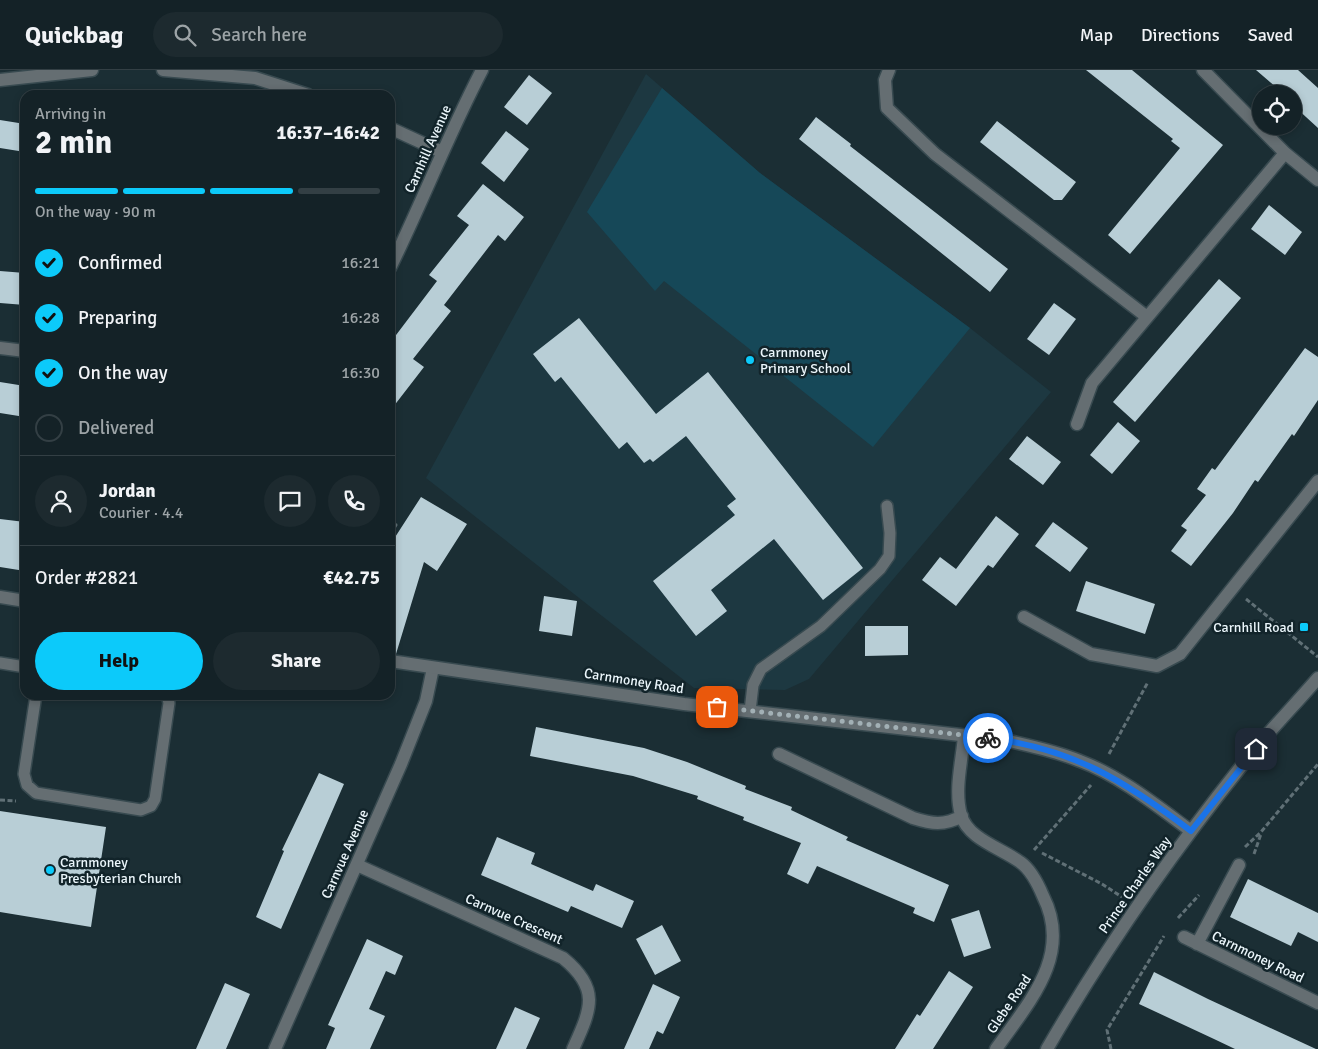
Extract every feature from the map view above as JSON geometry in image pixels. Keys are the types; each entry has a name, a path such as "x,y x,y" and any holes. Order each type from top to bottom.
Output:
{"street":[{"path":"0,80 92,70"},
{"path":"163,70 254,78 292,90"},
{"name":"Carnhill Avenue","path":"395,258 411,226 442,152 482,70"},
{"path":"889,70 885,80 887,108 894,115 935,154 1147,317"},
{"path":"1203,70 1285,153 1318,180"},
{"path":"395,130 442,152"},
{"path":"1078,424 1092,383 1285,153"},
{"path":"0,348 20,350"},
{"path":"1024,617 1091,654 1157,666 1180,654 1318,482"},
{"path":"0,597 20,600"},
{"name":"Carnmoney Road","path":"395,662 750,711 964,736 1042,748 1081,761 1120,782 1191,831"},
{"name":"Carnvue Avenue","path":"275,1049 357,865 426,701 433,668"},
{"name":"Prince Charles Way","path":"1047,1049 1087,982 1191,831 1244,763 1318,678"},
{"path":"779,754 913,818 933,825 949,824 962,816 958,790 964,736"},
{"name":"Glebe Road","path":"962,816 974,833 1021,862 1037,884 1050,910 1055,941 1046,975 996,1049"},
{"name":"Carnvue Crescent","path":"357,865 563,958 580,972 589,991 589,1012 573,1049"},
{"path":"1198,944 1240,865"},
{"name":"Carnmoney Road","path":"1184,937 1318,1003"}],"lane":[{"path":"750,711 753,685 761,669 821,626 880,569 889,556 890,532 887,506"},
{"path":"0,663 20,666"},
{"path":"35,700 24,774 27,786 36,793 141,810 151,806 155,799 168,700"}],"path":[{"path":"1232,588 1318,657"},
{"path":"1034,850 1102,884 1137,907"}],"shaded area":[{"name":"Carnmoney Primary School","path":"646,74 760,173 970,328 1051,392 809,679 785,690 694,688 426,478"},
{"path":"662,88 760,173 970,328 873,447 664,281 655,291 587,212"}],"building":[{"path":"1086,70 1132,70 1223,145 1130,254 1108,235 1180,148 1171,141 1173,139"},
{"path":"1256,70 1298,70 1318,88 1318,128 1302,113 1302,85 1274,85"},
{"path":"529,75 552,93 527,125 504,107"},
{"path":"816,117 851,144 850,146 1008,269 990,292 799,139"},
{"path":"0,120 20,123 20,151 0,148"},
{"path":"997,121 1076,182 1062,200 1054,200 980,142"},
{"path":"506,131 529,149 504,182 481,163"},
{"path":"483,184 524,217 505,241 498,235 444,305 451,311 413,359 424,367 395,405 395,336 437,281 429,275 469,225 457,216"},
{"path":"1269,205 1302,232 1285,255 1251,229"},
{"path":"0,271 20,273 20,305 0,303"},
{"path":"1219,279 1241,298 1135,422 1113,402"},
{"path":"1054,303 1076,319 1049,355 1027,339"},
{"path":"579,318 656,414 708,372 863,568 823,600 774,539 711,590 727,611 696,636 653,581 735,515 727,506 736,499 686,436 653,462 650,459 644,463 627,442 619,449 561,377 555,382 533,354"},
{"path":"1305,348 1318,357 1318,400 1294,436 1292,434 1258,482 1255,480 1233,513 1191,566 1171,551 1187,530 1181,526 1206,495 1197,489 1212,468 1215,470"},
{"path":"0,382 20,385 20,416 0,413"},
{"path":"1118,422 1140,441 1112,474 1090,455"},
{"path":"1027,436 1061,462 1043,485 1009,459"},
{"path":"421,497 467,524 437,571 424,562 396,654 395,654 395,537"},
{"path":"996,516 1019,534 993,568 988,565 956,606 922,580 940,557 956,569"},
{"path":"0,519 20,521 20,570 0,567"},
{"path":"1053,522 1088,548 1070,572 1035,546"},
{"path":"1086,581 1155,604 1145,634 1076,611"},
{"path":"544,596 577,601 572,636 539,631"},
{"path":"865,626 908,626 908,655 865,656"},
{"path":"536,727 644,748 687,762 746,786 745,789 792,807 791,810 848,837 846,840 949,885 934,922 913,913 915,908 817,866 808,884 787,874 801,843 743,820 744,817 697,799 698,796 633,776 530,756"},
{"path":"319,773 344,784 281,929 256,917 284,851 282,850"},
{"name":"Carnmoney Presbyterian Church","path":"0,811 106,827 91,927 0,912"},
{"path":"497,837 535,853 531,864 593,891 596,884 634,901 622,928 571,906 568,912 481,875"},
{"path":"1248,879 1318,913 1318,942 1298,932 1291,946 1230,917"},
{"path":"979,910 991,948 964,957 951,919"},
{"path":"662,925 681,961 655,975 636,939"},
{"path":"367,939 403,956 395,975 386,971 369,1009 385,1016 370,1049 326,1049 335,1028 328,1025"},
{"path":"949,971 973,987 933,1049 895,1049 917,1014 920,1016"},
{"path":"1154,972 1316,1049 1235,1049 1139,1004"},
{"path":"225,983 250,994 226,1049 196,1049"},
{"path":"653,984 680,997 663,1034 657,1031 649,1049 624,1049"},
{"path":"515,1007 540,1018 526,1049 496,1049"}],"way so far":[{"path":"717,707 988,738"}],"place":[{"name":"Carnmoney Primary School","path":"750,360"},
{"name":"Carnhill Road","path":"1304,627"},
{"name":"Carnmoney Presbyterian Church","path":"50,870"}],"route":[{"path":"988,738 1042,748 1081,761 1120,782 1172,816 1191,831 1256,749"}]}
